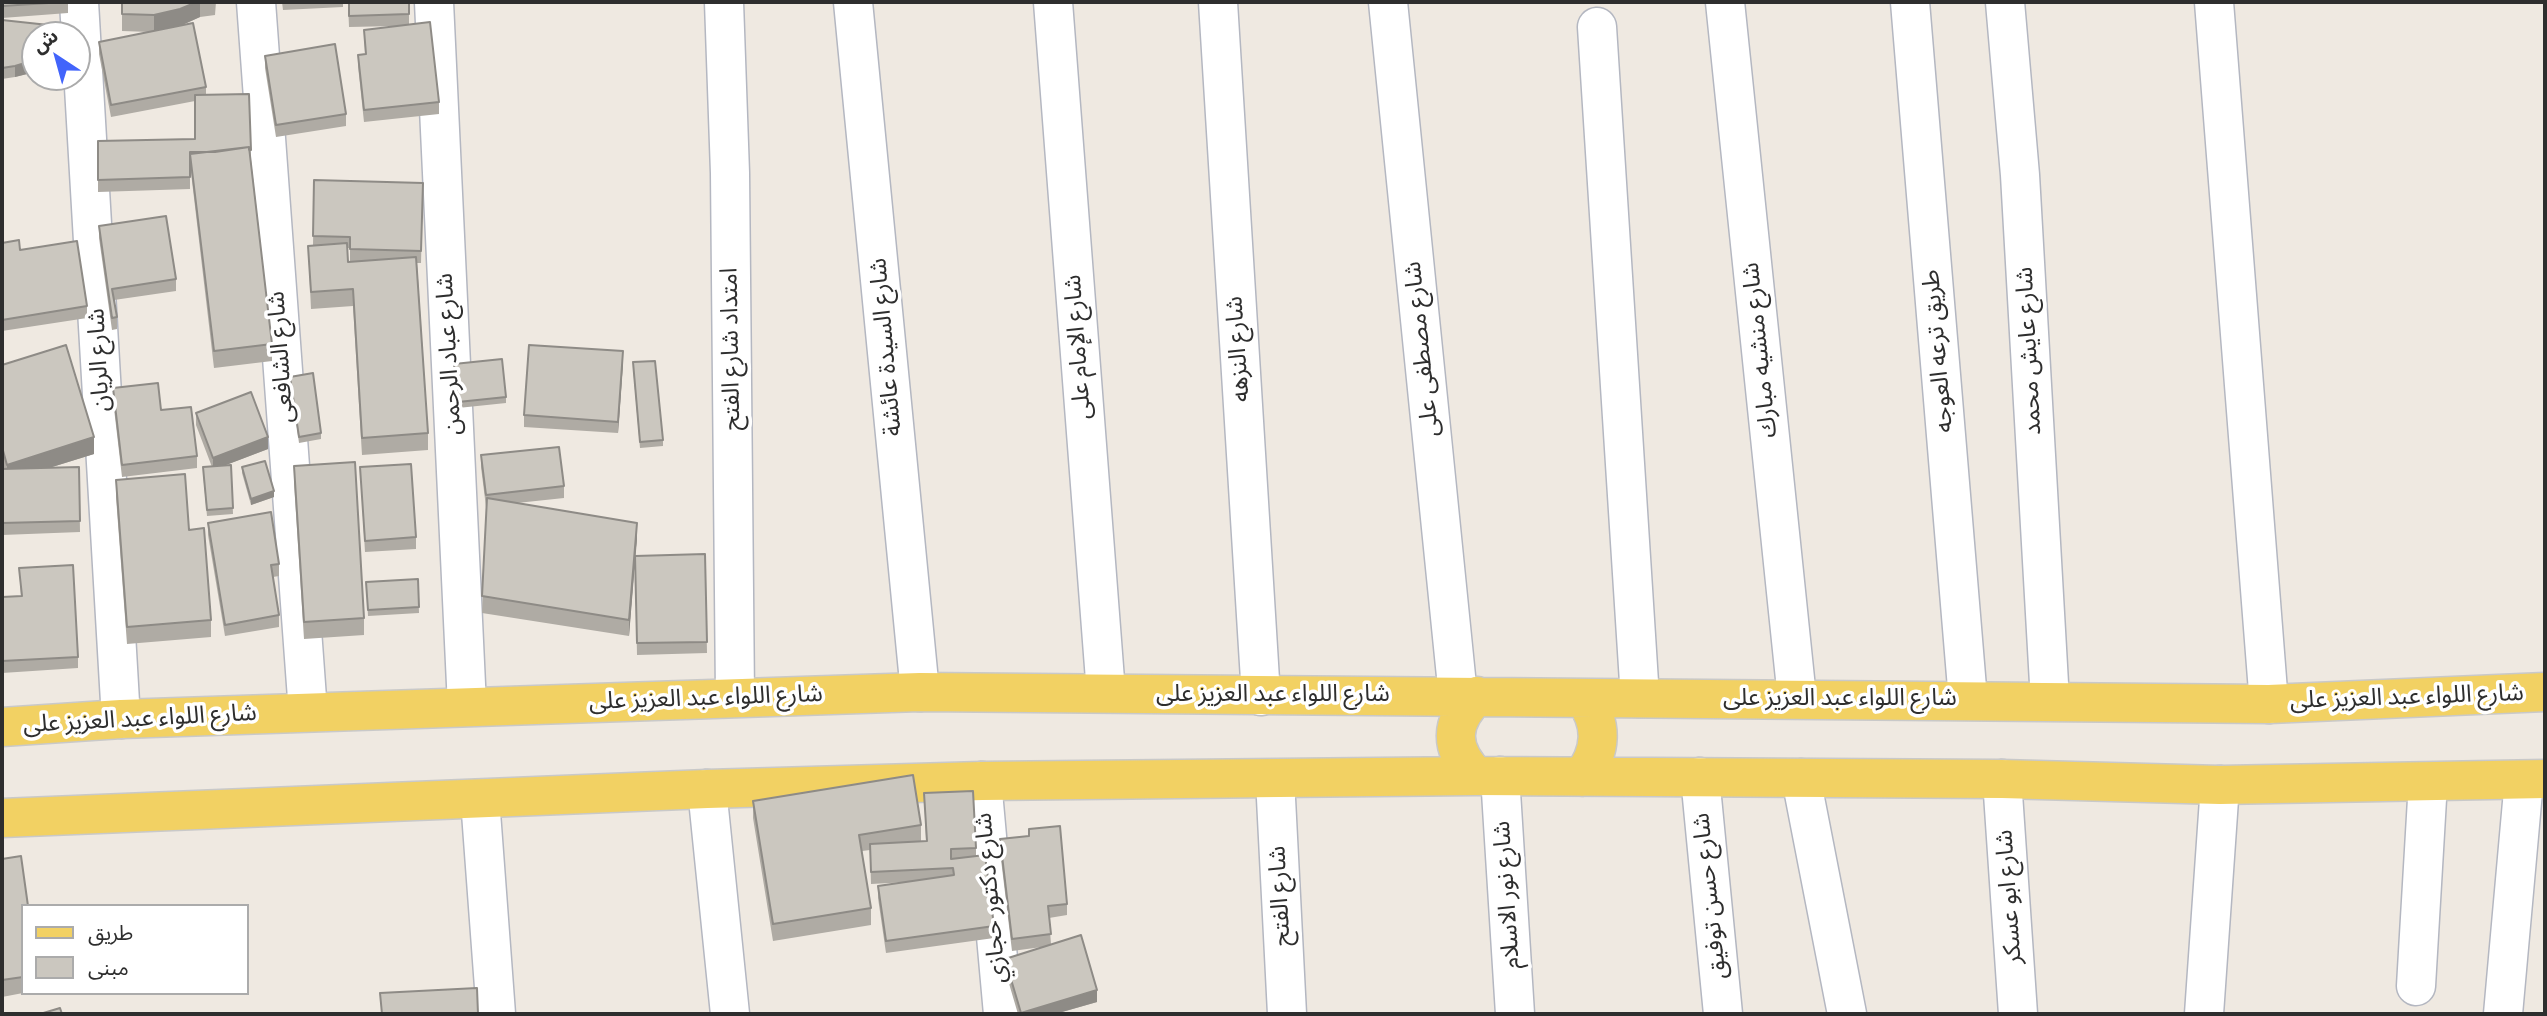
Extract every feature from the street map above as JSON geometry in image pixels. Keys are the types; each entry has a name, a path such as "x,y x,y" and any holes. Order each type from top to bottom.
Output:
{"main road":[{"name":"شارع اللواء عبد العزيز على","path":"2,727 121,719 920,692 2269,704 2545,692"},
{"path":"1468,696 1455,736 1458,751 1465,765 1488,776"},
{"path":"1582,777 1591,765 1599,737 1593,710 1584,698"},
{"path":"2,818 707,789 982,781 1488,776 2002,779 2220,785 2535,780"}],"street":[{"name":"شارع الريان","path":"79,2 121,719"},
{"name":"شارع الشافعى","path":"256,2 308,712"},
{"name":"شارع عباد الرحمن","path":"434,2 467,706"},
{"name":"امتداد شارع الفتح","path":"724,2 730,173 735,697"},
{"name":"شارع السيدة عائشة","path":"853,2 920,692"},
{"name":"شارع الإمام على","path":"1053,2 1106,693"},
{"name":"شارع النزهه","path":"1218,2 1261,696"},
{"name":"شارع مصطفى على","path":"1388,2 1468,696"},
{"name":"شارع منشيه مبارك","path":"1726,2 1797,698"},
{"name":"طريق ترعه العوجه","path":"1910,2 1968,700"},
{"name":"شارع عايش محمد","path":"2005,2 2020,175 2050,701"},
{"path":"2214,2 2269,704"},
{"path":"1597,27 1640,698"},
{"name":"شارع نور الاسلام","path":"1488,776 1515,1014"},
{"name":"شارع حسن توفيق","path":"1700,778 1723,1014"},
{"path":"1801,778 1847,1014"},
{"name":"شارع الفتح","path":"1275,779 1287,1014"},
{"name":"شارع ابو عسكر","path":"2002,779 2018,1014"},
{"path":"2503,1014 2535,780"},
{"name":"شارع دكتور حجازي","path":"982,781 1003,1014"},
{"path":"2416,986 2428,782"},
{"path":"2204,1014 2220,785"},
{"path":"707,789 730,1014"},
{"path":"480,799 496,1014"}],"building":[{"path":"2,2 64,2 2,6"},
{"path":"122,2 197,2 154,15 122,14"},
{"path":"349,2 409,2 409,14 349,16"},
{"path":"2,20 21,22 21,64 2,68"},
{"path":"430,22 439,102 364,110 358,55 366,54 364,30"},
{"path":"193,23 206,87 111,105 99,42"},
{"path":"335,44 346,114 276,125 265,56"},
{"path":"249,94 251,150 249,147 215,152 190,152 190,177 98,180 98,141 195,139 195,95"},
{"path":"249,147 272,344 214,351 190,154"},
{"path":"314,180 423,183 421,251 350,249 350,237 313,236"},
{"path":"166,216 176,279 112,289 117,317 112,318 99,226"},
{"path":"19,240 20,250 77,241 87,306 2,320 2,243"},
{"path":"347,243 348,262 416,257 428,433 362,438 353,289 311,292 308,246"},
{"path":"66,345 94,437 7,465 2,447 2,365"},
{"path":"529,345 623,351 618,422 524,415"},
{"path":"502,359 506,397 458,402 454,364"},
{"path":"655,361 663,440 640,442 633,362"},
{"path":"313,373 321,433 299,437 290,377"},
{"path":"158,383 161,410 191,407 197,456 122,465 113,388"},
{"path":"251,392 268,437 213,458 196,413"},
{"path":"559,447 564,486 486,495 481,455"},
{"path":"265,461 274,491 251,499 242,467"},
{"path":"355,462 364,618 304,622 294,466"},
{"path":"411,464 416,537 365,541 360,467"},
{"path":"231,465 233,508 207,510 203,467"},
{"path":"79,467 80,521 2,523 2,469"},
{"path":"185,474 189,530 204,528 211,620 127,627 116,480"},
{"path":"487,498 637,523 629,620 482,596"},
{"path":"271,512 279,564 271,565 279,615 225,625 208,523"},
{"path":"705,554 707,642 637,643 635,556"},
{"path":"73,565 78,657 2,661 2,597 22,596 19,568"},
{"path":"418,579 419,607 368,610 366,582"},
{"path":"913,775 921,825 859,835 871,908 773,924 753,801"},
{"path":"973,791 976,848 951,849 951,859 985,855 994,926 886,941 878,886 954,875 953,868 871,872 870,844 927,841 924,793"},
{"path":"1060,826 1067,904 1048,906 1051,934 1012,939 1000,839 1029,836 1029,829"},
{"path":"21,856 28,904 21,904 21,977 2,980 2,859"},
{"path":"1081,935 1097,990 1021,1013 1005,959"},
{"path":"477,988 478,1014 382,1014 380,993"},
{"path":"60,1008 62,1014 40,1014"}]}
